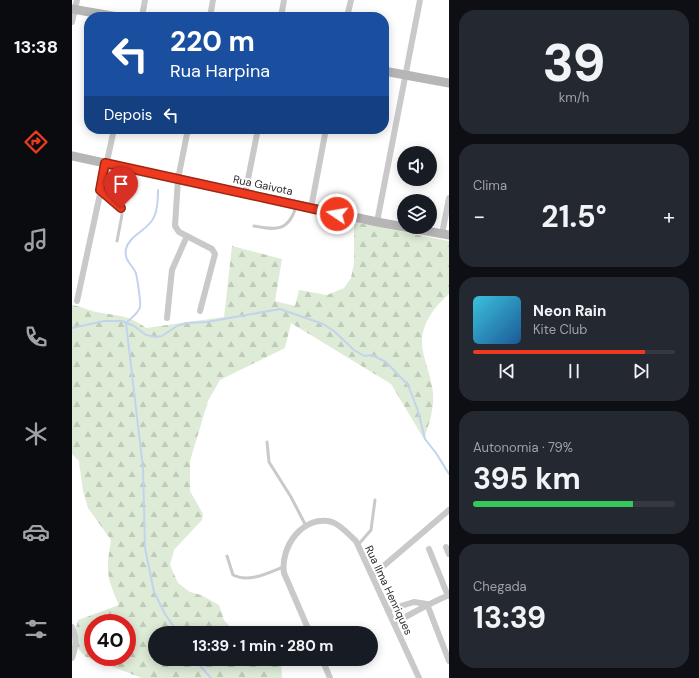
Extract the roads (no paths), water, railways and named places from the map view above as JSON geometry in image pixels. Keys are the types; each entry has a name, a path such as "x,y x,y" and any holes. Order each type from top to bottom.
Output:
{"street":[{"path":"143,12 145,0"},
{"path":"211,12 213,0"},
{"path":"282,12 284,0"},
{"path":"348,12 351,0"},
{"path":"377,222 420,0"},
{"path":"72,22 74,6 98,12"},
{"path":"389,72 449,83"},
{"path":"77,300 105,163 113,134"},
{"path":"187,134 178,179 175,226 179,232 212,249 216,254 200,311"},
{"path":"245,194 257,134"},
{"path":"311,208 325,134"},
{"name":"Rua Gaivota","path":"72,156 296,205 445,235"},
{"path":"445,235 449,198"},
{"path":"167,318 172,270 187,236"},
{"path":"373,576 449,510"},
{"name":"Rua Ilma Henriques","path":"306,526 319,521 332,523 345,530 358,545 419,678"},
{"path":"306,526 295,534 289,543 285,554 283,567 307,626"},
{"path":"394,623 417,612 427,604 448,595 429,550"},
{"path":"388,610 414,602 427,604"},
{"path":"427,604 449,661"},
{"path":"72,627 75,639 75,649 72,658"},
{"path":"325,666 330,678"}],"lane":[{"path":"100,190 121,208 122,215 117,241"},
{"path":"254,226 273,229 284,226 289,221 296,205"},
{"path":"267,442 269,462 291,497 306,526"},
{"path":"358,545 371,530 375,500"},
{"path":"227,556 233,575 241,579 264,575 283,567"}],"waterway":[{"path":"126,323 138,312 140,307 136,273 129,263 126,249 131,240 148,226 154,217 157,207 158,190"},
{"path":"72,328 104,321 122,321 134,326 146,335 156,337 162,336 177,326 186,323 207,322 280,309 323,324 334,331 354,350 364,356 372,355 386,362 408,385 418,411 425,439 449,474"},
{"path":"126,323 143,468 145,548 154,592 165,614 173,626"},
{"path":"200,666 211,678"}]}
